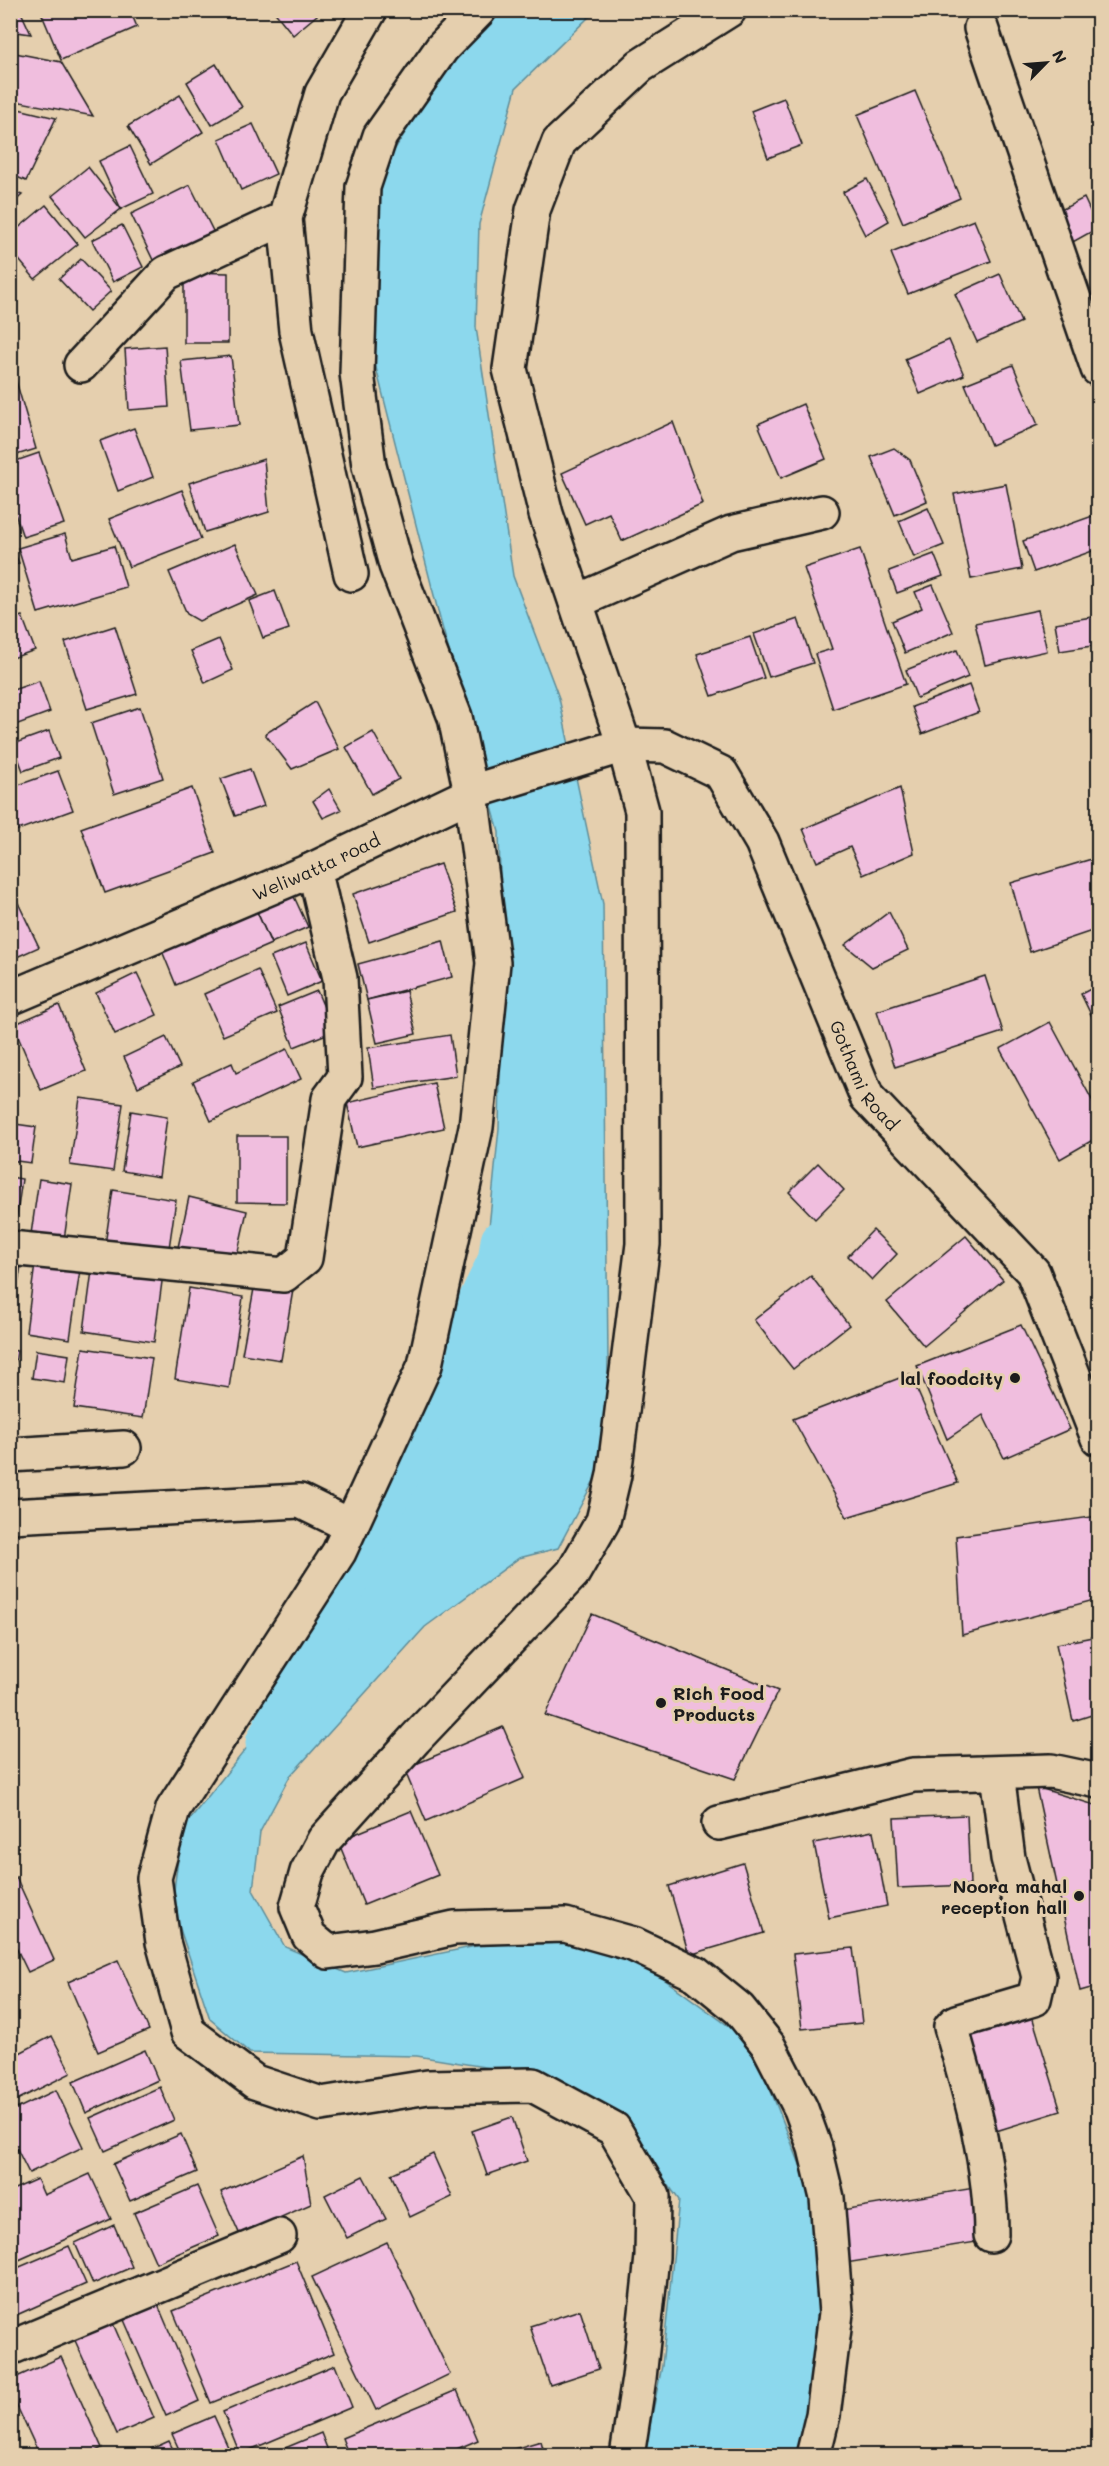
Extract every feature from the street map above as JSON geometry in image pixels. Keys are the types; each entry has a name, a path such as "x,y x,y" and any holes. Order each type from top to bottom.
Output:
{"street":[{"path":"351,574 296,331 285,218 322,93 370,10"},
{"path":"479,10 442,48 380,136 363,187 357,373 369,465 396,565 455,717 476,791 493,963 476,1127 425,1365 339,1552 172,1809 154,1878 163,1942 188,2032 255,2082 321,2104 428,2087 533,2085 614,2129 652,2196 652,2257 639,2378 627,2456"},
{"path":"729,10 640,66 559,142 533,210 510,369 546,514 576,602 614,749 642,811 642,1244 614,1475 603,1521 573,1573 431,1722 324,1840 306,1872 297,1907 309,1936 328,1953 375,1946 454,1929 565,1925 633,1944 696,1974 739,2009 768,2045 801,2109 827,2198 836,2313 823,2415 813,2456"},
{"path":"981,28 1098,369"},
{"path":"81,365 166,273 285,218"},
{"path":"576,602 731,533 822,512"},
{"name":"Gothami Road","path":"614,749 665,746 721,773 762,842 867,1096 1033,1272 1098,1438"},
{"name":"Weliwatta road","path":"10,998 314,870 476,791 614,749"},
{"path":"10,1248 284,1275 305,1258 329,1099 345,1077 340,978 314,870"},
{"path":"10,1455 124,1449"},
{"path":"10,1516 300,1501 351,1526"},
{"path":"1065,1774 1098,1764"},
{"path":"719,1823 913,1775 1051,1771 1098,1781"},
{"path":"992,2235 987,2174 976,2118 951,2027 956,2022 1034,1999 1039,1977 1008,1858 997,1774"},
{"path":"10,2348 279,2236"}],"water":[{"path":"495,11 603,11 589,17 516,88 479,224 476,327 513,576 559,698 603,904 608,1358 606,1458 558,1548 519,1558 425,1627 290,1776 260,1832 253,1890 285,1947 346,1973 544,1932 639,1961 752,2043 816,2205 819,2376 800,2455 644,2455 662,2366 679,2200 620,2116 547,2077 417,2056 250,2053 210,2019 172,1905 182,1829 309,1670 395,1514 478,1337 499,1128 502,970 499,832 440,619 372,352 367,257 386,163 460,44"}],"building":[{"path":"10,10 20,10 31,34 10,31"},
{"path":"40,10 130,10 137,27 61,60"},
{"path":"273,10 323,10 293,35"},
{"path":"10,52 61,62 93,116 10,100"},
{"path":"216,64 242,107 212,125 187,82"},
{"path":"915,91 960,198 903,223 857,115"},
{"path":"180,95 203,132 151,164 128,126"},
{"path":"784,98 802,145 768,158 751,111"},
{"path":"10,107 56,118 26,181 10,174"},
{"path":"253,124 276,174 241,190 219,139"},
{"path":"130,146 153,194 121,209 99,161"},
{"path":"88,167 121,209 85,237 52,196"},
{"path":"867,179 889,221 865,235 843,192"},
{"path":"190,185 214,233 154,262 131,214"},
{"path":"10,190 22,195 10,206"},
{"path":"1084,198 1098,228 1071,243 1055,213"},
{"path":"46,205 78,244 35,279 10,249 10,235"},
{"path":"974,220 991,261 908,294 891,253"},
{"path":"122,225 143,267 113,282 92,240"},
{"path":"81,259 111,291 89,311 59,279"},
{"path":"184,272 228,273 228,343 184,343"},
{"path":"1000,274 1021,322 977,342 955,294"},
{"path":"949,340 964,375 920,394 905,359"},
{"path":"165,346 169,407 129,410 125,349"},
{"path":"231,356 239,425 190,430 181,361"},
{"path":"1013,365 1038,425 991,445 965,384"},
{"path":"16,381 36,449 10,457 10,383"},
{"path":"803,404 826,459 781,478 758,424"},
{"path":"673,422 703,504 622,541 609,513 585,524 562,473"},
{"path":"134,428 153,477 118,491 100,441"},
{"path":"894,448 910,460 927,501 895,515 871,457"},
{"path":"39,453 64,524 23,537 10,499 10,463"},
{"path":"264,459 269,512 205,532 189,483"},
{"path":"1006,484 1022,569 971,579 954,494"},
{"path":"182,490 201,539 129,567 109,519"},
{"path":"928,508 944,545 914,557 899,521"},
{"path":"1098,514 1098,549 1034,572 1023,541"},
{"path":"65,534 72,558 114,546 126,587 38,613 18,548"},
{"path":"10,544 19,563 10,566"},
{"path":"235,544 258,595 199,621 187,614 169,572"},
{"path":"860,549 906,684 833,709 815,654 832,649 804,568"},
{"path":"934,554 943,576 897,593 889,571"},
{"path":"10,582 18,603 10,605"},
{"path":"933,585 953,632 905,653 892,621 922,608 915,592"},
{"path":"275,591 289,629 263,638 249,601"},
{"path":"1038,610 1047,651 985,665 975,623"},
{"path":"22,616 35,650 10,659 10,620"},
{"path":"1098,616 1098,645 1060,651 1055,623"},
{"path":"798,619 813,663 769,677 754,634"},
{"path":"115,626 137,694 87,709 65,642"},
{"path":"750,637 764,678 712,696 697,654"},
{"path":"219,639 233,670 205,683 191,651"},
{"path":"957,650 968,677 917,698 906,670"},
{"path":"39,681 50,712 10,727 10,691"},
{"path":"969,685 979,712 922,734 912,707"},
{"path":"315,702 339,749 292,769 265,734"},
{"path":"140,707 163,778 114,794 91,723"},
{"path":"49,731 59,758 23,771 13,744"},
{"path":"373,732 399,779 372,794 346,747"},
{"path":"250,769 264,806 235,816 221,779"},
{"path":"58,771 73,810 10,833 10,788"},
{"path":"192,788 215,853 105,893 81,828"},
{"path":"900,788 914,853 863,875 850,847 817,862 803,829"},
{"path":"329,789 341,810 323,818 313,801"},
{"path":"1095,858 1098,868 1098,929 1030,952 1011,883"},
{"path":"440,864 457,912 369,942 353,894"},
{"path":"290,888 308,927 271,943 254,905"},
{"path":"10,889 39,947 10,960"},
{"path":"254,905 271,944 176,985 160,946"},
{"path":"889,912 908,950 872,967 845,945"},
{"path":"443,941 452,977 367,1000 358,964"},
{"path":"306,943 322,981 287,996 271,957"},
{"path":"258,970 277,1013 223,1036 204,994"},
{"path":"137,973 157,1015 115,1034 96,993"},
{"path":"985,976 1003,1032 895,1067 877,1011"},
{"path":"1098,985 1098,1029 1081,994"},
{"path":"317,991 334,1031 294,1047 278,1007"},
{"path":"406,991 416,1034 377,1043 367,1000"},
{"path":"59,1005 86,1071 41,1090 13,1025"},
{"path":"1050,1022 1098,1111 1098,1137 1060,1159 1000,1049"},
{"path":"450,1035 456,1076 374,1088 368,1048"},
{"path":"166,1037 180,1067 138,1087 124,1057"},
{"path":"287,1049 301,1079 211,1121 193,1081 232,1063 236,1073"},
{"path":"434,1083 444,1128 357,1147 347,1103"},
{"path":"80,1098 123,1104 113,1171 70,1165"},
{"path":"131,1111 167,1117 159,1177 122,1171"},
{"path":"15,1124 36,1127 31,1163 10,1160"},
{"path":"237,1136 286,1136 286,1203 237,1202"},
{"path":"818,1163 844,1190 815,1219 789,1192"},
{"path":"10,1177 22,1179 13,1242 10,1241"},
{"path":"39,1179 72,1184 63,1247 30,1241"},
{"path":"113,1190 176,1200 168,1255 105,1245"},
{"path":"189,1197 247,1211 235,1265 177,1252"},
{"path":"873,1230 897,1254 872,1280 848,1256"},
{"path":"966,1236 1003,1280 924,1346 887,1302"},
{"path":"10,1263 21,1265 10,1336"},
{"path":"93,1263 163,1274 154,1342 84,1331"},
{"path":"35,1264 80,1270 70,1339 26,1332"},
{"path":"811,1276 849,1325 793,1369 754,1320"},
{"path":"255,1283 293,1290 281,1360 242,1354"},
{"path":"189,1288 243,1297 229,1388 175,1379"},
{"path":"1021,1325 1070,1429 1004,1458 983,1415 947,1439 917,1366"},
{"path":"83,1348 152,1358 143,1418 74,1408"},
{"path":"10,1350 17,1351 10,1397"},
{"path":"36,1350 69,1355 65,1383 32,1378"},
{"path":"910,1374 958,1483 847,1517 793,1419"},
{"path":"1098,1516 1098,1599 962,1635 956,1536"},
{"name":"Rich Food Products","path":"592,1614 778,1691 735,1779 545,1715"},
{"path":"1098,1636 1098,1713 1073,1721 1056,1644"},
{"path":"503,1727 525,1778 426,1821 404,1769"},
{"name":"Noora mahal reception hall","path":"1036,1787 1098,1806 1098,1986 1080,1991"},
{"path":"411,1811 438,1875 364,1905 338,1841"},
{"path":"967,1815 970,1885 898,1888 894,1818"},
{"path":"873,1831 887,1906 829,1918 814,1843"},
{"path":"743,1863 764,1933 689,1955 669,1886"},
{"path":"16,1877 54,1960 28,1972 10,1935 10,1880"},
{"path":"853,1948 862,2023 802,2029 793,1954"},
{"path":"118,1960 149,2030 98,2052 68,1982"},
{"path":"1032,2016 1061,2111 996,2131 967,2036"},
{"path":"52,2036 71,2073 13,2102 10,2096 10,2058"},
{"path":"145,2050 158,2080 86,2113 73,2082"},
{"path":"160,2087 174,2120 105,2151 90,2118"},
{"path":"56,2090 83,2147 29,2173 10,2135 10,2112"},
{"path":"512,2117 527,2161 487,2175 472,2131"},
{"path":"181,2134 197,2172 130,2201 113,2164"},
{"path":"433,2154 452,2197 410,2217 391,2174"},
{"path":"303,2156 311,2204 240,2235 221,2192"},
{"path":"90,2174 111,2219 12,2263 10,2191 37,2179 44,2195"},
{"path":"363,2176 386,2219 347,2238 325,2195"},
{"path":"197,2186 219,2236 156,2263 134,2213"},
{"path":"980,2187 989,2240 846,2263 836,2211"},
{"path":"114,2225 132,2267 93,2284 75,2243"},
{"path":"387,2242 450,2374 376,2410 312,2277"},
{"path":"69,2246 86,2284 12,2317 10,2271"},
{"path":"296,2261 334,2353 211,2403 173,2311"},
{"path":"158,2305 199,2401 166,2416 124,2320"},
{"path":"580,2310 599,2369 550,2385 530,2326"},
{"path":"111,2319 154,2418 117,2434 73,2336"},
{"path":"61,2357 102,2448 85,2456 40,2456 10,2391 10,2380"},
{"path":"335,2365 352,2407 240,2454 223,2412"},
{"path":"457,2390 478,2440 440,2456 349,2456 342,2438"},
{"path":"214,2416 232,2456 182,2456 172,2434"},
{"path":"321,2433 330,2456 266,2456"},
{"path":"169,2441 176,2456 136,2456"},
{"path":"541,2441 545,2456 490,2456"}],"waterway":[{"path":"268,1743 500,1261 503,1241"}],"place":[{"name":"lal foodcity","path":"1015,1378"},
{"name":"Rich Food Products","path":"661,1703"},
{"name":"Noora mahal reception hall","path":"1079,1896"}]}
